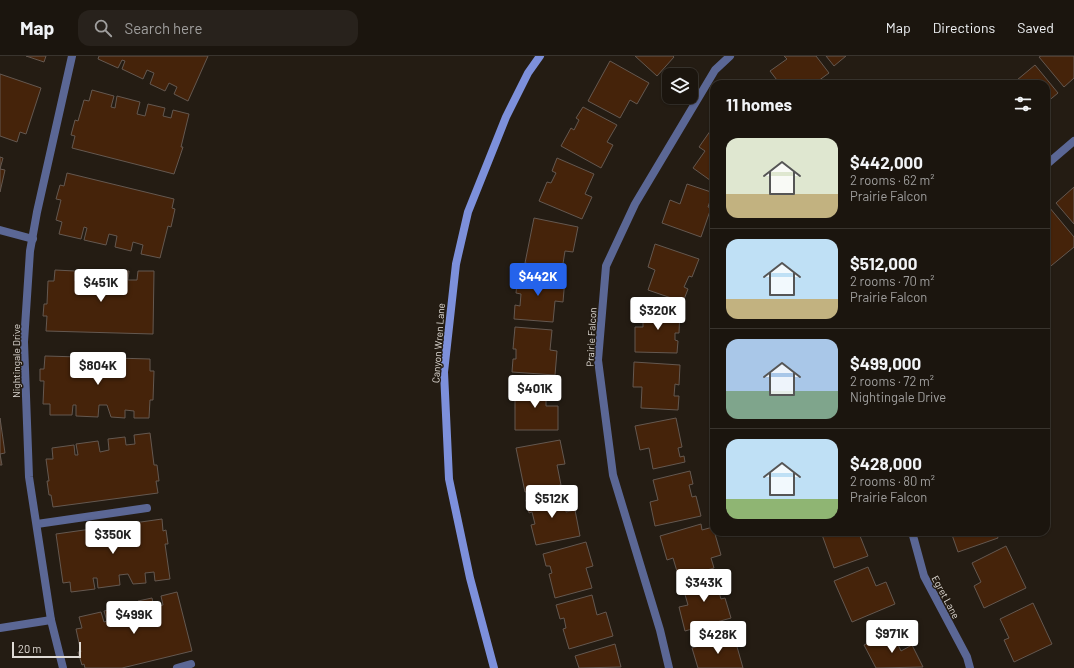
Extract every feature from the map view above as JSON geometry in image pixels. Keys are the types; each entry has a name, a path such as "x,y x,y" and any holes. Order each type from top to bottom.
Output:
{"street":[{"name":"Nightingale Drive","path":"62,668 51,620 29,477 24,342 30,251 37,212 72,56"},
{"name":"Canyon Wren Lane","path":"494,668 470,578 449,479 444,372 456,264 468,212 506,117 528,73 540,56"},
{"name":"Prairie Falcon","path":"669,668 660,630 612,475 598,360 606,266 635,204 715,70 730,56"},
{"path":"1050,161 1074,140"},
{"path":"0,230 33,238"},
{"path":"36,524 147,508"},
{"name":"Egret Lane","path":"913,536 924,576 967,656 970,668"},
{"path":"0,628 51,620"},
{"path":"177,668 191,664"}],"building":[{"path":"26,56 46,56 44,62"},
{"path":"99,56 208,56 188,101 174,94 177,87 169,83 165,91 150,84 154,73 147,70 143,79 122,69 125,61 122,60 118,68 98,59"},
{"path":"635,56 673,56 674,57 664,68 662,68 662,70 657,76"},
{"path":"784,56 816,56 829,73 819,80 777,80 770,71 787,59"},
{"path":"826,56 846,56 834,66"},
{"path":"1074,56 1074,78 1064,87 1039,57"},
{"path":"610,61 649,83 637,104 630,100 620,118 588,101"},
{"path":"1035,65 1047,80 1017,80"},
{"path":"0,74 41,88 26,134 20,132 17,142 0,136"},
{"path":"1050,83 1058,93 1050,100"},
{"path":"92,90 114,96 111,107 115,108 117,96 140,102 137,114 145,116 148,104 165,108 163,116 171,118 173,110 189,114 181,147 183,147 174,174 72,148 75,136 71,135 75,120 78,121 84,100 89,101"},
{"path":"583,107 617,125 607,142 613,145 601,168 561,146 571,128 574,130 579,120 576,118"},
{"path":"710,131 710,180 693,168 705,151 699,147"},
{"path":"0,157 3,158 0,169"},
{"path":"557,158 594,174 585,194 592,197 582,219 539,201 547,182 551,183 556,173 552,171"},
{"path":"0,169 5,170 0,192"},
{"path":"67,173 174,199 172,208 175,209 171,227 168,226 160,258 141,254 143,245 133,242 131,251 115,247 117,236 109,234 106,245 84,240 87,228 84,227 81,239 59,234 62,222 56,220 61,200 56,199 60,185 64,186"},
{"path":"687,184 710,192 710,201 708,207 710,208 710,211 701,237 662,223 670,200 680,204"},
{"path":"1074,187 1074,224 1056,203"},
{"path":"1050,208 1074,237 1074,247 1050,267"},
{"path":"534,218 578,227 573,252 565,251 562,270 525,263"},
{"path":"655,244 699,259 692,277 689,276 684,287 688,289 683,302 648,290 655,270 648,267"},
{"path":"55,270 75,271 75,281 80,282 80,271 102,271 102,282 111,282 111,270 129,271 128,280 137,280 138,271 154,271 153,334 46,331 47,316 43,316 44,304 47,304 48,281 54,281"},
{"path":"518,274 565,278 563,302 555,301 553,322 514,319 515,305 520,306 521,294 516,293"},
{"path":"643,307 680,309 679,333 675,333 675,340 678,341 677,353 635,352 635,327 643,327"},
{"path":"515,327 552,330 550,350 557,351 555,375 512,372 513,359 516,359 516,349 513,349"},
{"path":"45,356 150,359 150,371 154,371 153,400 150,400 149,418 134,418 134,411 125,410 125,418 111,417 107,405 99,405 98,417 76,416 76,405 73,405 72,415 50,415 50,404 43,404 44,381 40,381 40,369 44,369"},
{"path":"634,362 680,365 679,385 675,384 674,396 679,396 678,410 641,408 642,387 633,387"},
{"path":"515,385 550,385 549,396 546,396 546,406 558,406 558,430 515,430 515,400 518,400 518,390 515,390"},
{"path":"0,418 5,453 0,454"},
{"path":"676,418 682,447 678,448 680,457 684,456 685,462 653,469 649,448 640,450 635,426"},
{"path":"150,433 154,465 157,465 159,481 156,481 158,493 53,507 51,495 49,495 46,459 53,459 52,448 74,445 75,455 78,455 76,444 98,441 100,452 109,450 108,439 125,437 126,445 135,444 134,435"},
{"path":"560,440 565,464 557,465 561,485 525,492 516,448"},
{"path":"0,454 2,465 0,465"},
{"path":"690,471 693,484 689,485 692,497 696,496 701,516 655,526 650,502 658,500 653,480"},
{"path":"562,492 566,512 575,510 580,536 536,545 531,525 535,524 532,512 529,513 526,500"},
{"path":"162,519 163,531 166,530 168,544 165,544 170,579 155,581 154,572 145,573 146,583 133,584 128,574 119,575 120,585 98,588 97,578 93,578 95,589 71,592 70,582 63,583 56,534"},
{"path":"701,524 702,530 710,528 710,536 716,536 721,555 711,558 714,568 679,578 673,558 667,560 660,536"},
{"path":"822,536 860,536 868,556 834,568"},
{"path":"952,536 997,536 998,538 958,552"},
{"path":"586,542 593,566 586,568 592,588 555,598 549,574 552,573 550,566 546,566 543,554"},
{"path":"1006,546 1026,588 984,608 974,586 981,582 972,563"},
{"path":"868,567 876,586 886,582 895,604 852,622 834,581"},
{"path":"718,574 722,588 718,589 721,599 725,598 731,618 685,631 679,607 688,605 682,584"},
{"path":"177,592 192,651 122,668 85,668 84,664 82,665 78,652 81,652 76,629 82,628 79,617 101,612 104,622 107,621 104,611 127,606 129,616 138,614 138,601 152,598 154,607 163,605 161,596"},
{"path":"592,595 597,615 606,612 613,636 569,649 563,629 566,628 564,618 560,619 556,605"},
{"path":"1033,603 1052,644 1014,662 1004,640 1009,638 1000,619"},
{"path":"892,632 901,651 912,645 923,667 876,668 864,645"},
{"path":"734,636 743,668 698,668 692,648"},
{"path":"615,644 621,667 579,668 575,656"}]}
